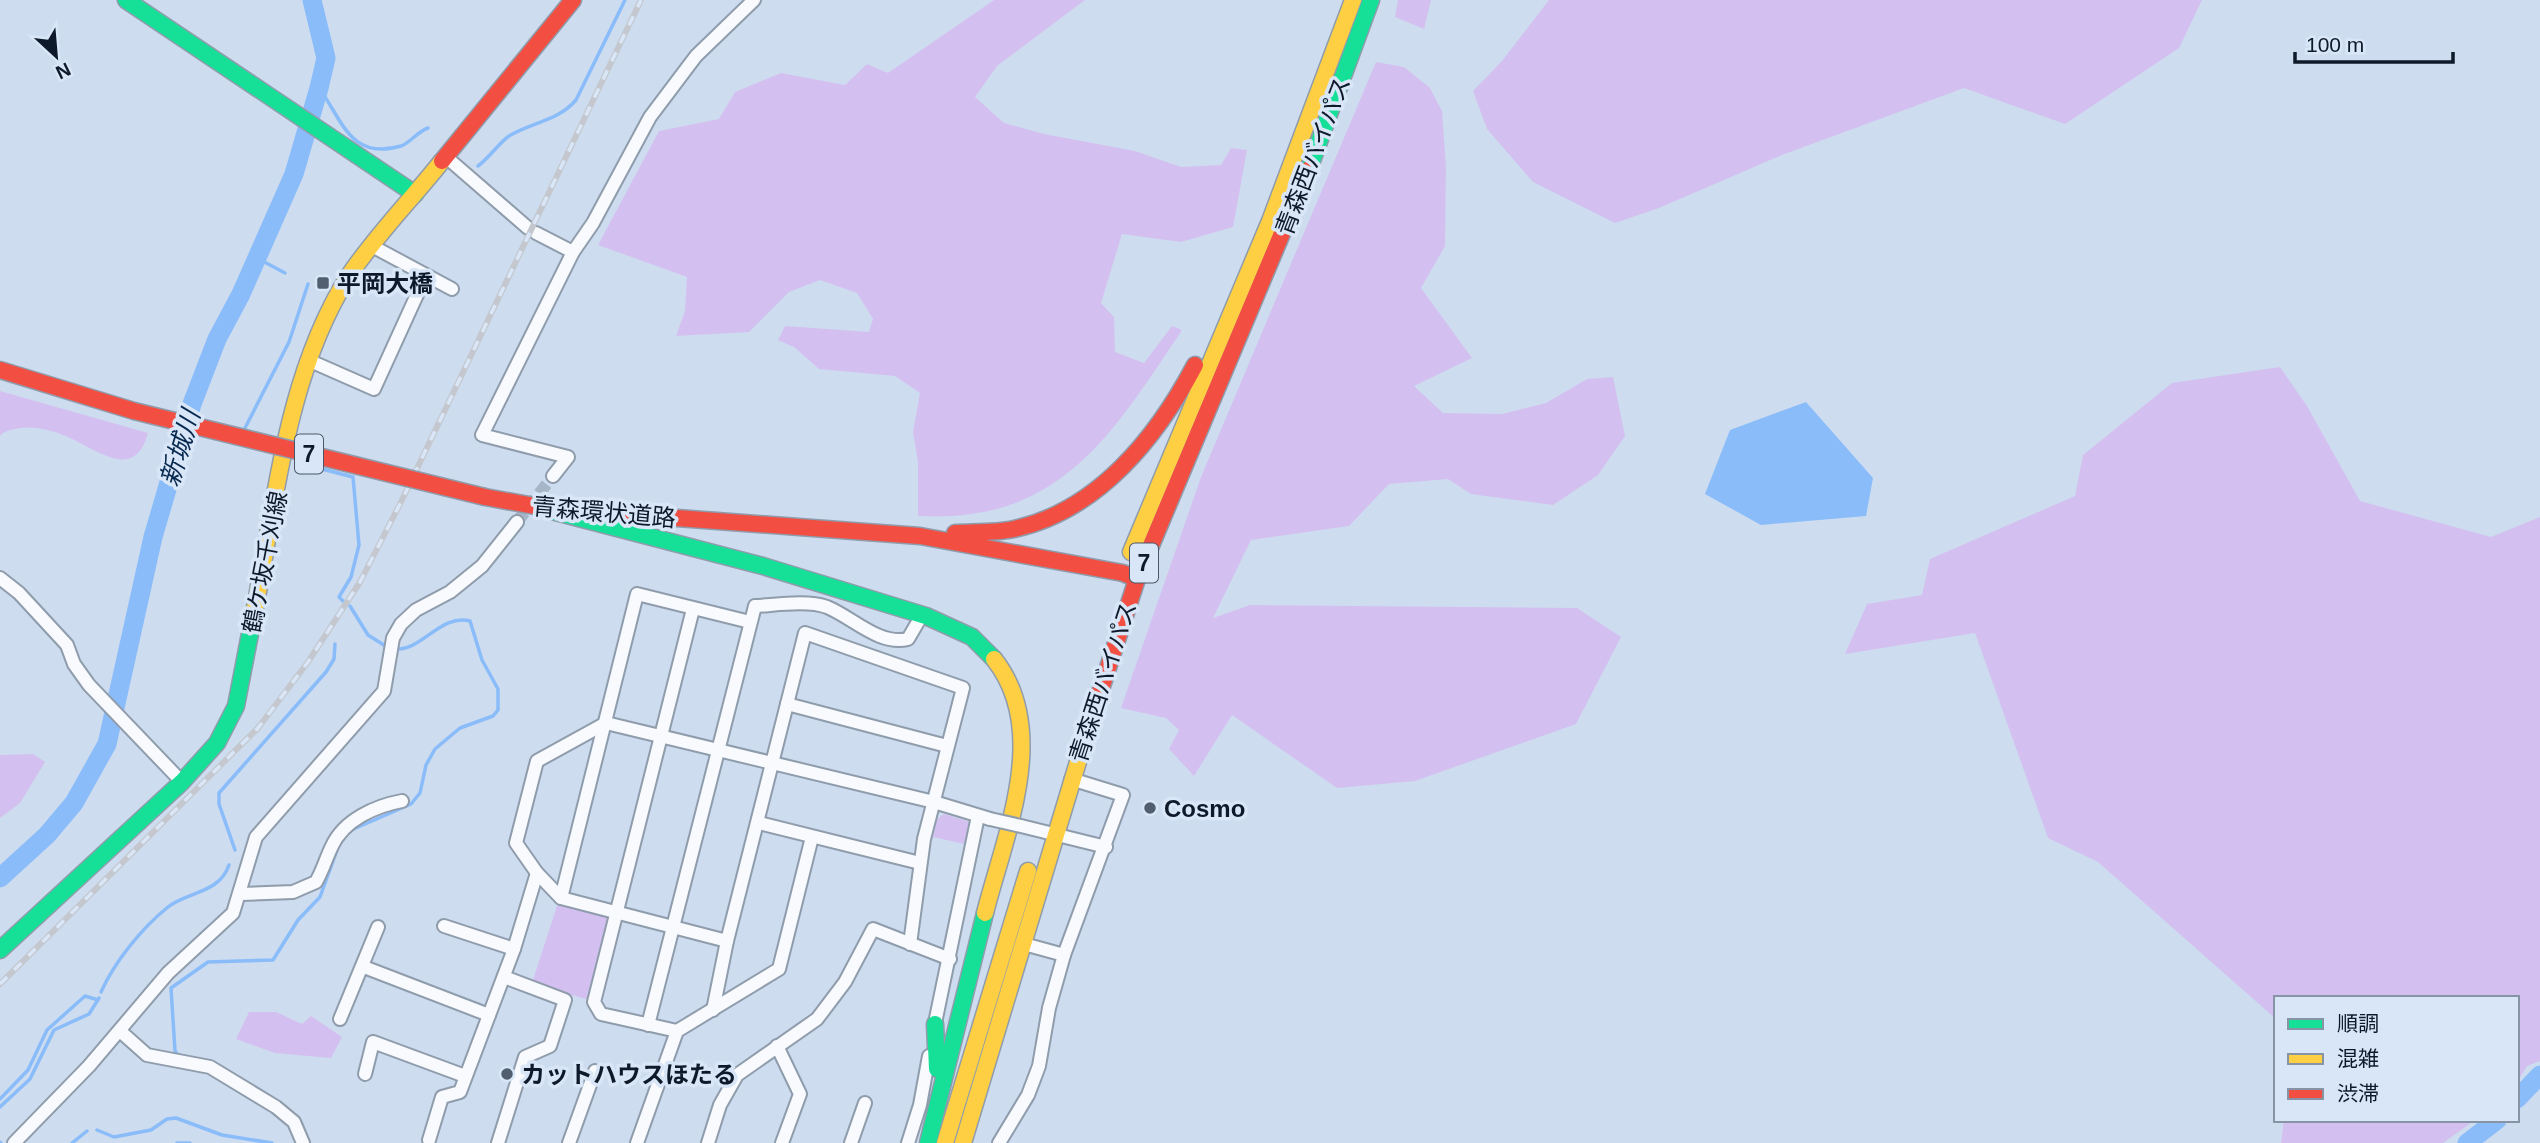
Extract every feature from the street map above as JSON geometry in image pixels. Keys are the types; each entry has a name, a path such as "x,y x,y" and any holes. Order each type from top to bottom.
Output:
{"main road":[{"path":"126,0 415,194"},
{"name":"鶴ケ坂千刈線","path":"0,950 182,782 217,743 236,706 291,422 308,360 337,296 372,246 573,0"},
{"name":"青森西バイパス","path":"963,1143 1024,944 1064,767 1130,576 1270,221 1353,0"},
{"name":"青森西バイパス","path":"1064,767 1130,576 1293,211 1371,0"},
{"path":"920,536 1023,527 1081,502 1126,466 1158,427 1189,377 1270,221"},
{"name":"青森環状道路","path":"0,370 134,411 548,510 920,536 1130,576"},
{"path":"548,510 831,584 922,615 964,632 997,662 1008,677 1021,706 1023,728 1018,781 928,1143"},
{"name":"青森西バイパス","path":"945,1143 1048,832"},
{"path":"934,1115 937,1064 935,1024"}],"street":[{"path":"553,476 568,457 482,435 573,252 593,223 650,117 696,56 754,0"},
{"path":"445,156 532,230 573,252"},
{"path":"372,246 452,289"},
{"path":"308,360 374,389 426,275"},
{"path":"14,1143 120,1031 168,973 233,913 241,894 256,837 384,691 393,638 401,624 416,610 450,592 482,566 517,522"},
{"path":"0,578 19,593 67,645 74,664 89,685 182,782"},
{"path":"561,898 637,594 750,622"},
{"path":"648,1025 716,748 755,606 825,606 877,634 899,641 908,639 922,615"},
{"path":"677,1031 601,1014 594,1002 693,609"},
{"path":"713,1010 727,941 805,633 963,688 920,863 910,944"},
{"path":"787,704 947,746"},
{"path":"727,941 561,898 537,873 516,843 537,761 606,723 1106,846"},
{"path":"999,1143 1028,1095 1039,1066 1049,1008 1064,955 1123,795 1064,767"},
{"path":"241,894 293,892 316,882 333,843 355,819 377,808 402,801"},
{"path":"908,1143 920,1105 935,1024 984,817"},
{"path":"759,823 920,863"},
{"path":"637,1143 677,1031 779,969 813,837"},
{"path":"431,1142 442,1097 460,1092 514,949 537,873"},
{"path":"444,926 514,949"},
{"path":"340,1019 379,927"},
{"path":"708,1143 720,1105 737,1075 817,1018 845,982 873,929 950,959"},
{"path":"1024,944 1064,955"},
{"path":"364,967 489,1015"},
{"path":"498,1143 525,1057 550,1046 565,1000 503,977"},
{"path":"120,1031 147,1055 210,1067 276,1107 294,1122 303,1143"},
{"path":"365,1074 373,1042 465,1076"},
{"path":"777,1046 800,1094 782,1143"},
{"path":"569,1143 595,1071"},
{"path":"851,1143 865,1103"}],"shaded area":[{"path":"994,0 1085,0 997,66 975,97 1004,123 1044,134 1135,151 1181,167 1221,165 1231,148 1247,150 1233,227 1181,242 1122,234 1101,303 1114,317 1115,352 1144,363 1172,326 1182,330 1105,437 1077,465 1045,488 1009,505 967,515 918,516 918,462 913,432 920,393 895,376 819,369 794,347 778,340 785,326 869,332 873,319 857,293 820,280 789,292 749,332 676,336 685,311 687,277 598,245 659,131 719,119 735,92 781,73 845,85 867,64 888,73"},
{"path":"1398,0 1431,0 1424,29 1395,17"},
{"path":"1549,0 2202,0 2179,48 2065,124 1964,88 1782,155 1659,208 1615,223 1533,182 1487,129 1473,91 1502,61"},
{"path":"1376,62 1404,67 1430,88 1442,111 1446,167 1445,246 1421,288 1472,358 1414,386 1443,413 1502,414 1546,403 1587,379 1613,377 1625,436 1598,475 1553,505 1471,494 1448,479 1389,484 1349,526 1251,540 1213,618 1250,605 1577,608 1621,637 1576,724 1415,781 1337,788 1232,715 1194,776 1169,749 1179,730 1166,718 1121,708 1201,477"},
{"path":"2280,367 2307,406 2360,501 2491,537 2540,517 2540,1061 2527,1066 2519,1079 2519,996 2274,996 2274,1017 2098,862 2048,838 1975,633 1845,654 1867,604 1922,595 1930,559 2075,496 2083,455 2172,383"},
{"path":"0,391 148,433 142,448 133,457 123,459 112,458 63,435 42,429 20,428 6,431 0,436"},
{"path":"33,754 45,762 20,803 0,818 0,755"},
{"path":"944,814 970,822 964,844 933,837 937,819"},
{"path":"558,903 606,915 609,921 589,1000 532,983"},
{"path":"249,1012 276,1012 302,1024 311,1016 342,1037 331,1058 275,1053 236,1039"},
{"path":"2284,1122 2472,1122 2443,1143 2281,1143"}],"water":[{"path":"1806,402 1873,478 1866,516 1761,525 1705,494 1730,430"}],"waterway":[{"name":"新城川","path":"0,878 47,835 74,803 107,744 153,537 192,404 217,339 241,294 294,174 319,88 326,58 312,0"},
{"path":"478,166 509,136 561,113 576,100 625,0"},
{"path":"319,88 349,134 370,148 401,146 428,128"},
{"path":"257,258 285,273"},
{"path":"244,430 289,342 308,284"},
{"path":"318,468 353,477 359,545 351,577 339,597 343,601"},
{"path":"350,606 368,635 387,647"},
{"path":"349,831 411,804 420,793 426,765 435,749 460,728 493,716 498,710 498,689 482,660 470,621 450,622 414,644 396,649"},
{"path":"235,850 219,804 219,793 326,672 334,659 335,644"},
{"path":"180,1057 175,1051 171,988 208,962 273,960 298,920 320,897 337,850"},
{"path":"101,992 121,957 149,925 176,902 218,882 229,865"},
{"path":"0,1099 28,1070 47,1030 85,996 98,1000"},
{"path":"0,1107 30,1079 54,1030 89,1014 99,998"},
{"path":"209,1061 223,1068"},
{"path":"2519,1097 2540,1075"},
{"path":"97,1130 114,1137 151,1130 167,1119 176,1118 222,1135 272,1143"},
{"path":"2467,1143 2494,1122"},
{"path":"301,1123 309,1143"},
{"path":"72,1143 87,1131"},
{"path":"177,1143 190,1143"}],"tunnel":[{"path":"517,522 553,476"}],"railway":[{"path":"0,984 258,728 308,662 360,582 401,502 641,0"}],"traffic: fast":[{"path":"126,0 415,194"},
{"path":"1309,169 1371,0"},
{"path":"548,510 763,566 926,616 972,637 994,659"},
{"path":"0,950 182,782 217,743 236,706 254,613"},
{"path":"928,1143 985,913"},
{"path":"935,1024 937,1069"}],"traffic: slow":[{"path":"1131,552 1270,221 1353,0"},
{"path":"254,613 286,440 310,356 327,315 359,262 442,161"},
{"path":"985,913 1012,817 1021,750 1019,718 1011,687 994,659"},
{"path":"963,1143 1087,732"},
{"path":"945,1143 1028,871"}],"traffic: jam":[{"path":"442,161 573,0"},
{"path":"1087,732 1137,579 1309,169"},
{"path":"955,533 1014,529 1044,520 1072,506 1098,488 1143,444 1180,392 1195,365"},
{"path":"0,370 134,411"},
{"path":"134,411 485,497"},
{"path":"485,497 562,511"},
{"path":"596,512 920,536 1123,573 1137,579"}],"place":[{"name":"平岡大橋","path":"323,283"},
{"name":"Cosmo","path":"1150,808"},
{"name":"カットハウスほたる","path":"507,1074"}]}
